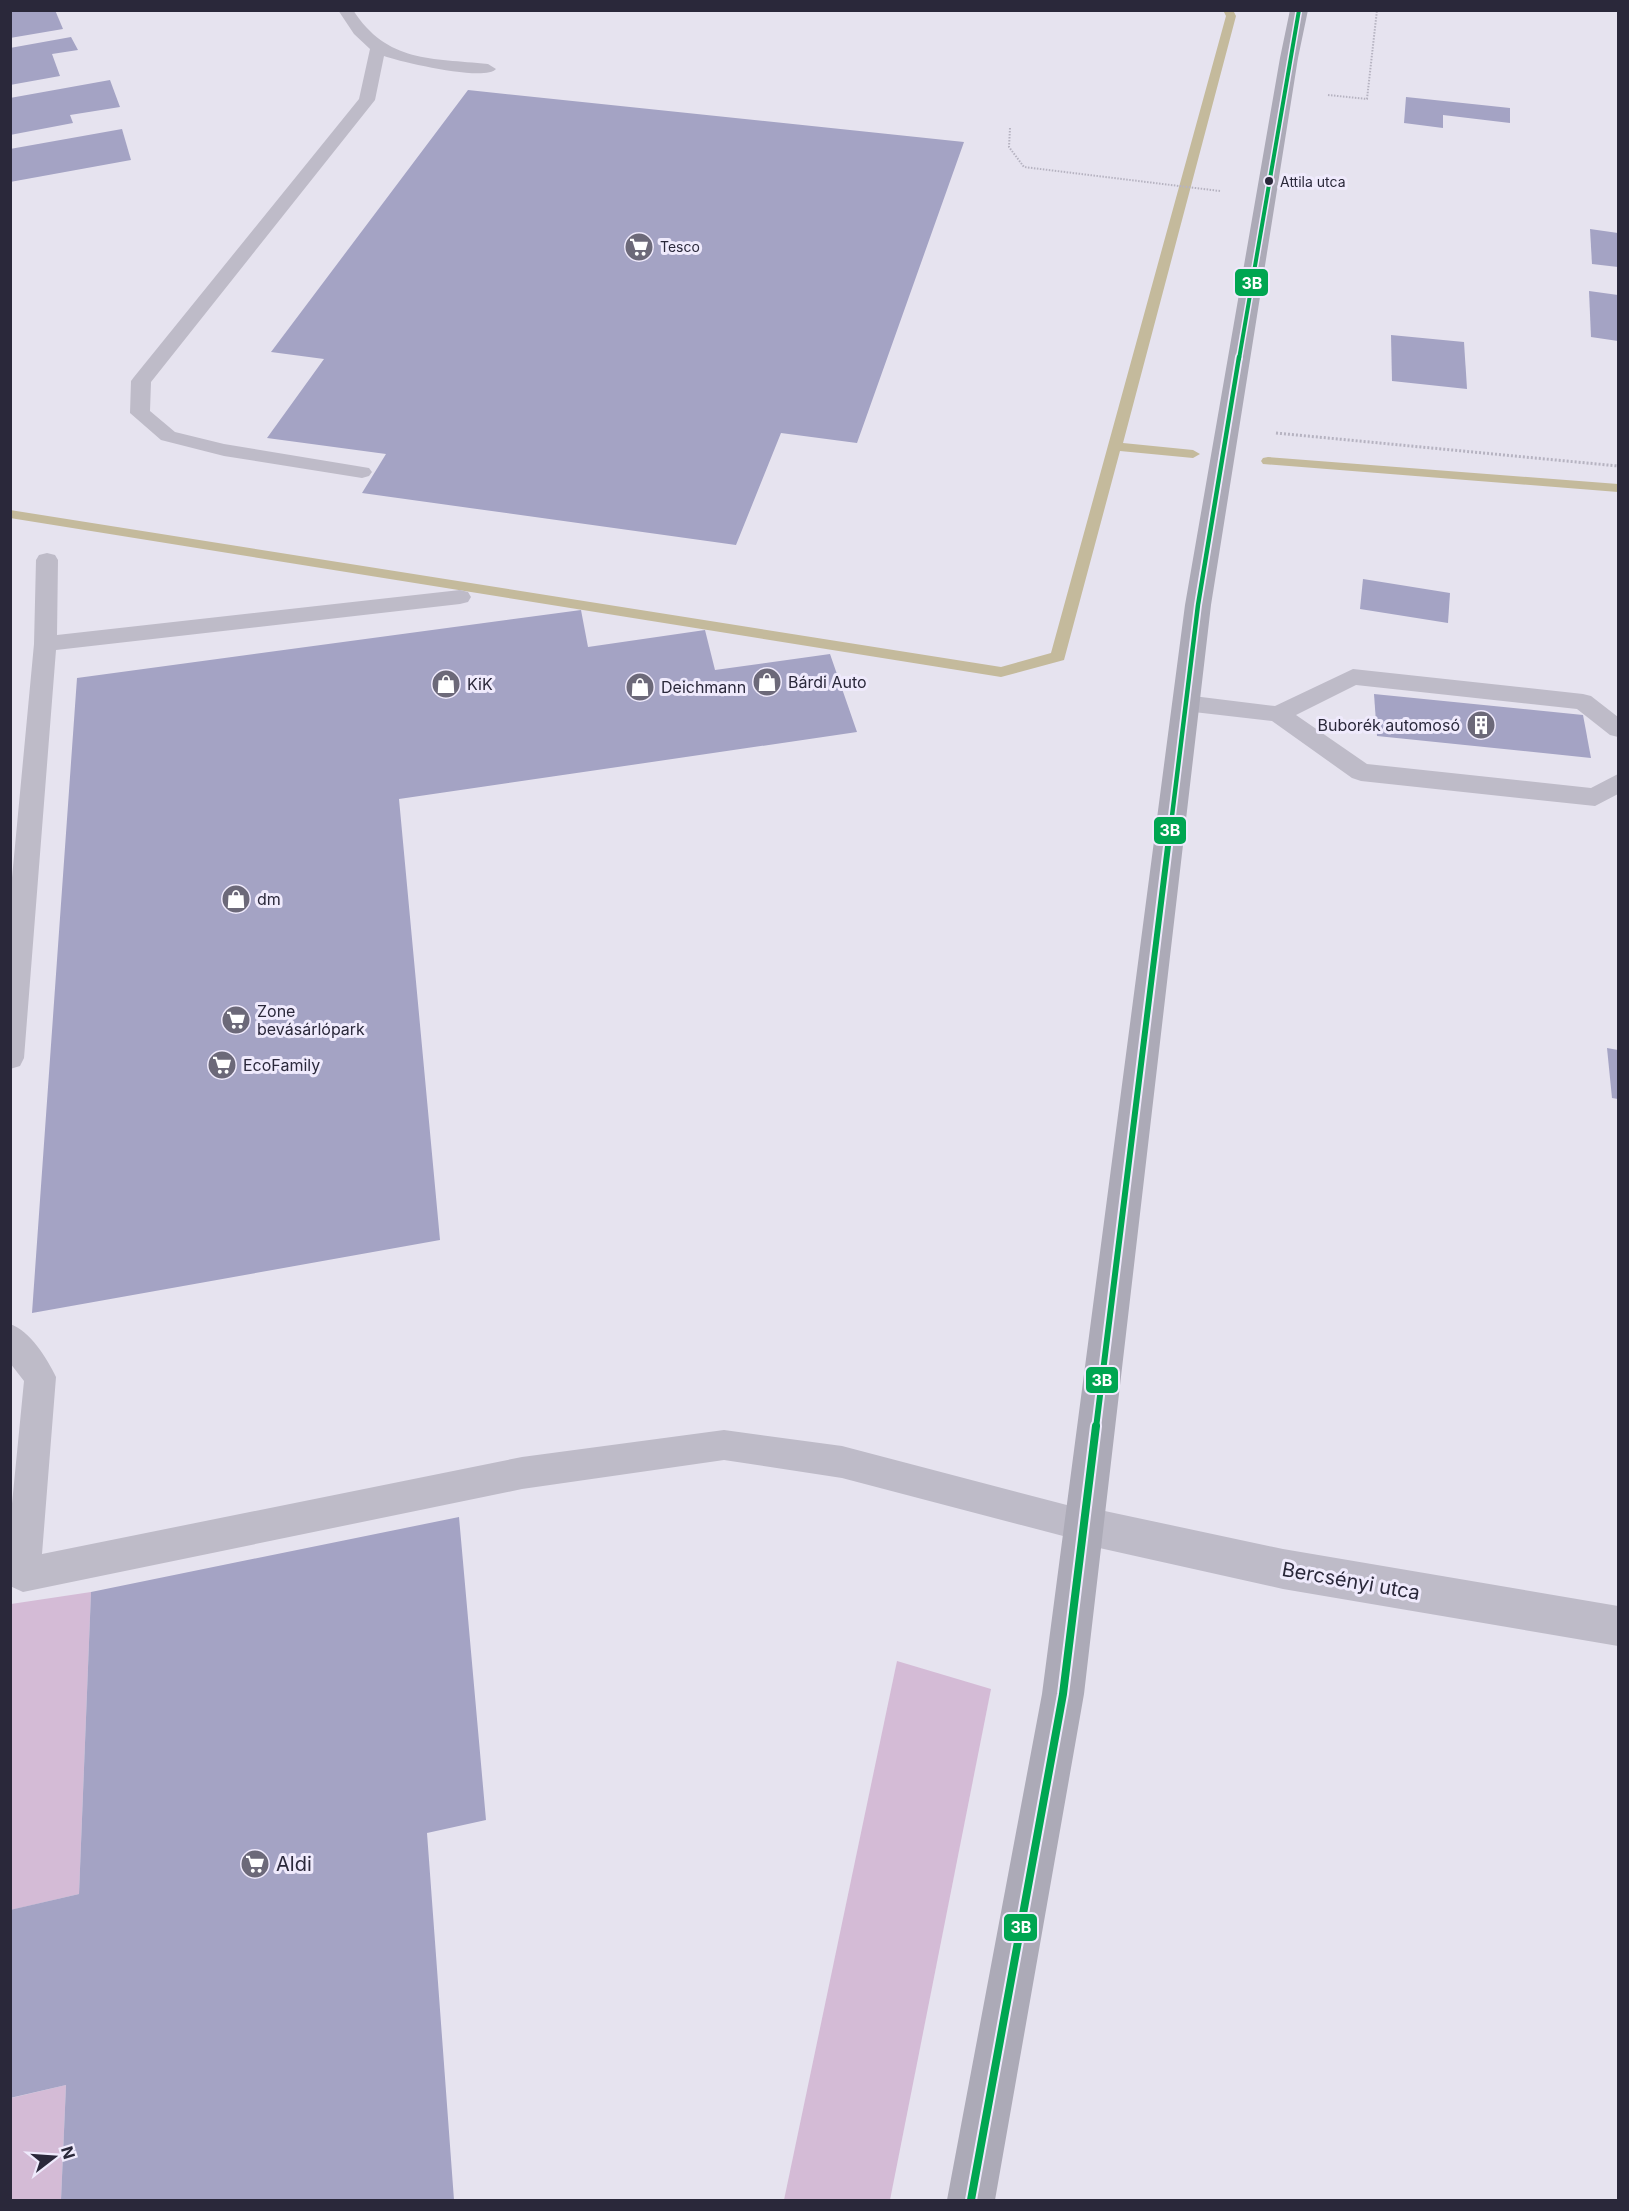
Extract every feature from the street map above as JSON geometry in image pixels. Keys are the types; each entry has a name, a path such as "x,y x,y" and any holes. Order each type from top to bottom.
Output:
{"main road":[{"path":"971,2200 1063,1694 1086,1526 1198,605 1230,429 1289,58 1299,10"}],"street":[{"name":"Bercsényi utca","path":"1086,1526 1283,1569 1618,1626"}],"lane":[{"path":"345,10 357,30 378,48 428,62 488,69"},
{"path":"362,472 224,450 168,436 140,413 141,381 367,100 378,48"},
{"path":"10,1058 45,644 47,560"},
{"path":"45,644 459,597"},
{"path":"1278,714 1353,677 1583,702 1618,729"},
{"path":"1185,703 1278,714 1361,772 1595,797 1618,783"},
{"path":"10,1338 40,1377 24,1575 522,1473 724,1445 842,1462 1086,1526"}],"path":[{"path":"1010,128 1009,147 1024,167 1202,189"},
{"path":"1230,429 1618,466"}],"shaded area":[{"path":"91,1592 79,1894 11,1910 11,1604"},
{"path":"897,1661 991,1689 890,2200 784,2200"},
{"path":"66,2085 61,2200 11,2200 11,2098"}],"building":[{"path":"10,10 55,10 63,29 10,38"},
{"path":"71,37 78,50 52,54 60,76 10,85 10,48"},
{"path":"110,80 120,107 70,115 73,123 10,135 10,98"},
{"name":"Tesco","path":"468,90 964,142 857,443 781,433 736,545 362,493 386,454 267,438 324,359 271,352"},
{"path":"1406,97 1510,108 1510,123 1443,115 1443,128 1404,123"},
{"path":"122,129 131,160 10,182 10,149"},
{"path":"1590,229 1618,233 1618,267 1592,264"},
{"path":"1589,291 1618,295 1618,341 1591,337"},
{"path":"1391,335 1464,342 1467,389 1392,381"},
{"path":"1363,579 1450,593 1448,623 1360,609"},
{"name":"Zone bevásárlópark","path":"581,610 588,647 705,630 715,670 830,654 857,732 399,799 440,1240 32,1313 77,678"},
{"name":"Buborék automosó","path":"1374,694 1583,715 1591,758 1377,736"},
{"path":"1607,1048 1618,1050 1618,1099 1612,1098"},
{"name":"Aldi","path":"459,1517 486,1820 427,1833 454,2200 61,2200 66,2085 10,2098 10,1910 79,1894 91,1592"}],"waterway":[{"path":"10,514 1001,672 1058,656 1231,16 1228,10"},
{"path":"1115,446 1193,454"},
{"path":"1268,461 1618,488"}],"transit line":[{"name":"3B","path":"971,2200 1063,1694 1198,605 1289,58 1299,10"}],"place":[{"name":"Attila utca","path":"1269,181"},
{"name":"Tesco","path":"639,247"},
{"name":"Bárdi Auto","path":"767,682"},
{"name":"KiK","path":"446,684"},
{"name":"Deichmann","path":"640,687"},
{"name":"Buborék automosó","path":"1481,725"},
{"name":"dm","path":"236,899"},
{"name":"Zone bevásárlópark","path":"236,1020"},
{"name":"EcoFamily","path":"222,1065"},
{"name":"Aldi","path":"255,1864"}]}
